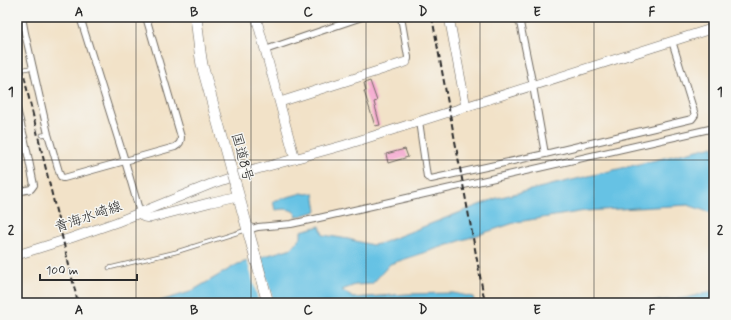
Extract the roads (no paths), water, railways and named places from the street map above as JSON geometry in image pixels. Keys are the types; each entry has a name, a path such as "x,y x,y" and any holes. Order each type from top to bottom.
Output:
{"highway":[{"name":"国道8号","path":"196,17 202,65 268,303"}],"street":[{"path":"22,17 33,67 45,135 62,178 67,178 175,147 181,140 146,17"},
{"path":"80,17 140,213 243,173 345,145 533,86 672,40 714,28"},
{"path":"256,17 295,159"},
{"path":"265,50 362,17"},
{"path":"280,102 406,62 408,56 401,17"},
{"path":"449,17 466,106"},
{"path":"531,17 519,19 545,154"},
{"path":"419,121 427,177 431,179 692,119 695,115 672,40"},
{"path":"17,110 28,140 34,185 31,189 17,192"},
{"path":"247,230 258,227 291,224 319,218 714,128"},
{"name":"青海水崎線","path":"17,255 71,238 140,213 144,217 150,218 178,210 239,201"}],"lane":[{"path":"25,69 33,67"},
{"path":"109,268 176,252 247,230"}],"water":[{"path":"714,146 714,214 688,205 585,211 517,222 390,264 372,284 355,285 342,290 353,298 407,294 453,293 473,297 475,303 154,303 190,292 238,264 292,248 301,237 301,231 320,226 323,235 372,245 379,244 497,198"},
{"path":"302,193 314,193 317,211 297,217 291,210 275,210 273,201"},
{"path":"714,291 714,303 636,303 686,298"}],"railway":[{"path":"432,17 485,303"},
{"path":"17,41 28,94 78,303"}]}
